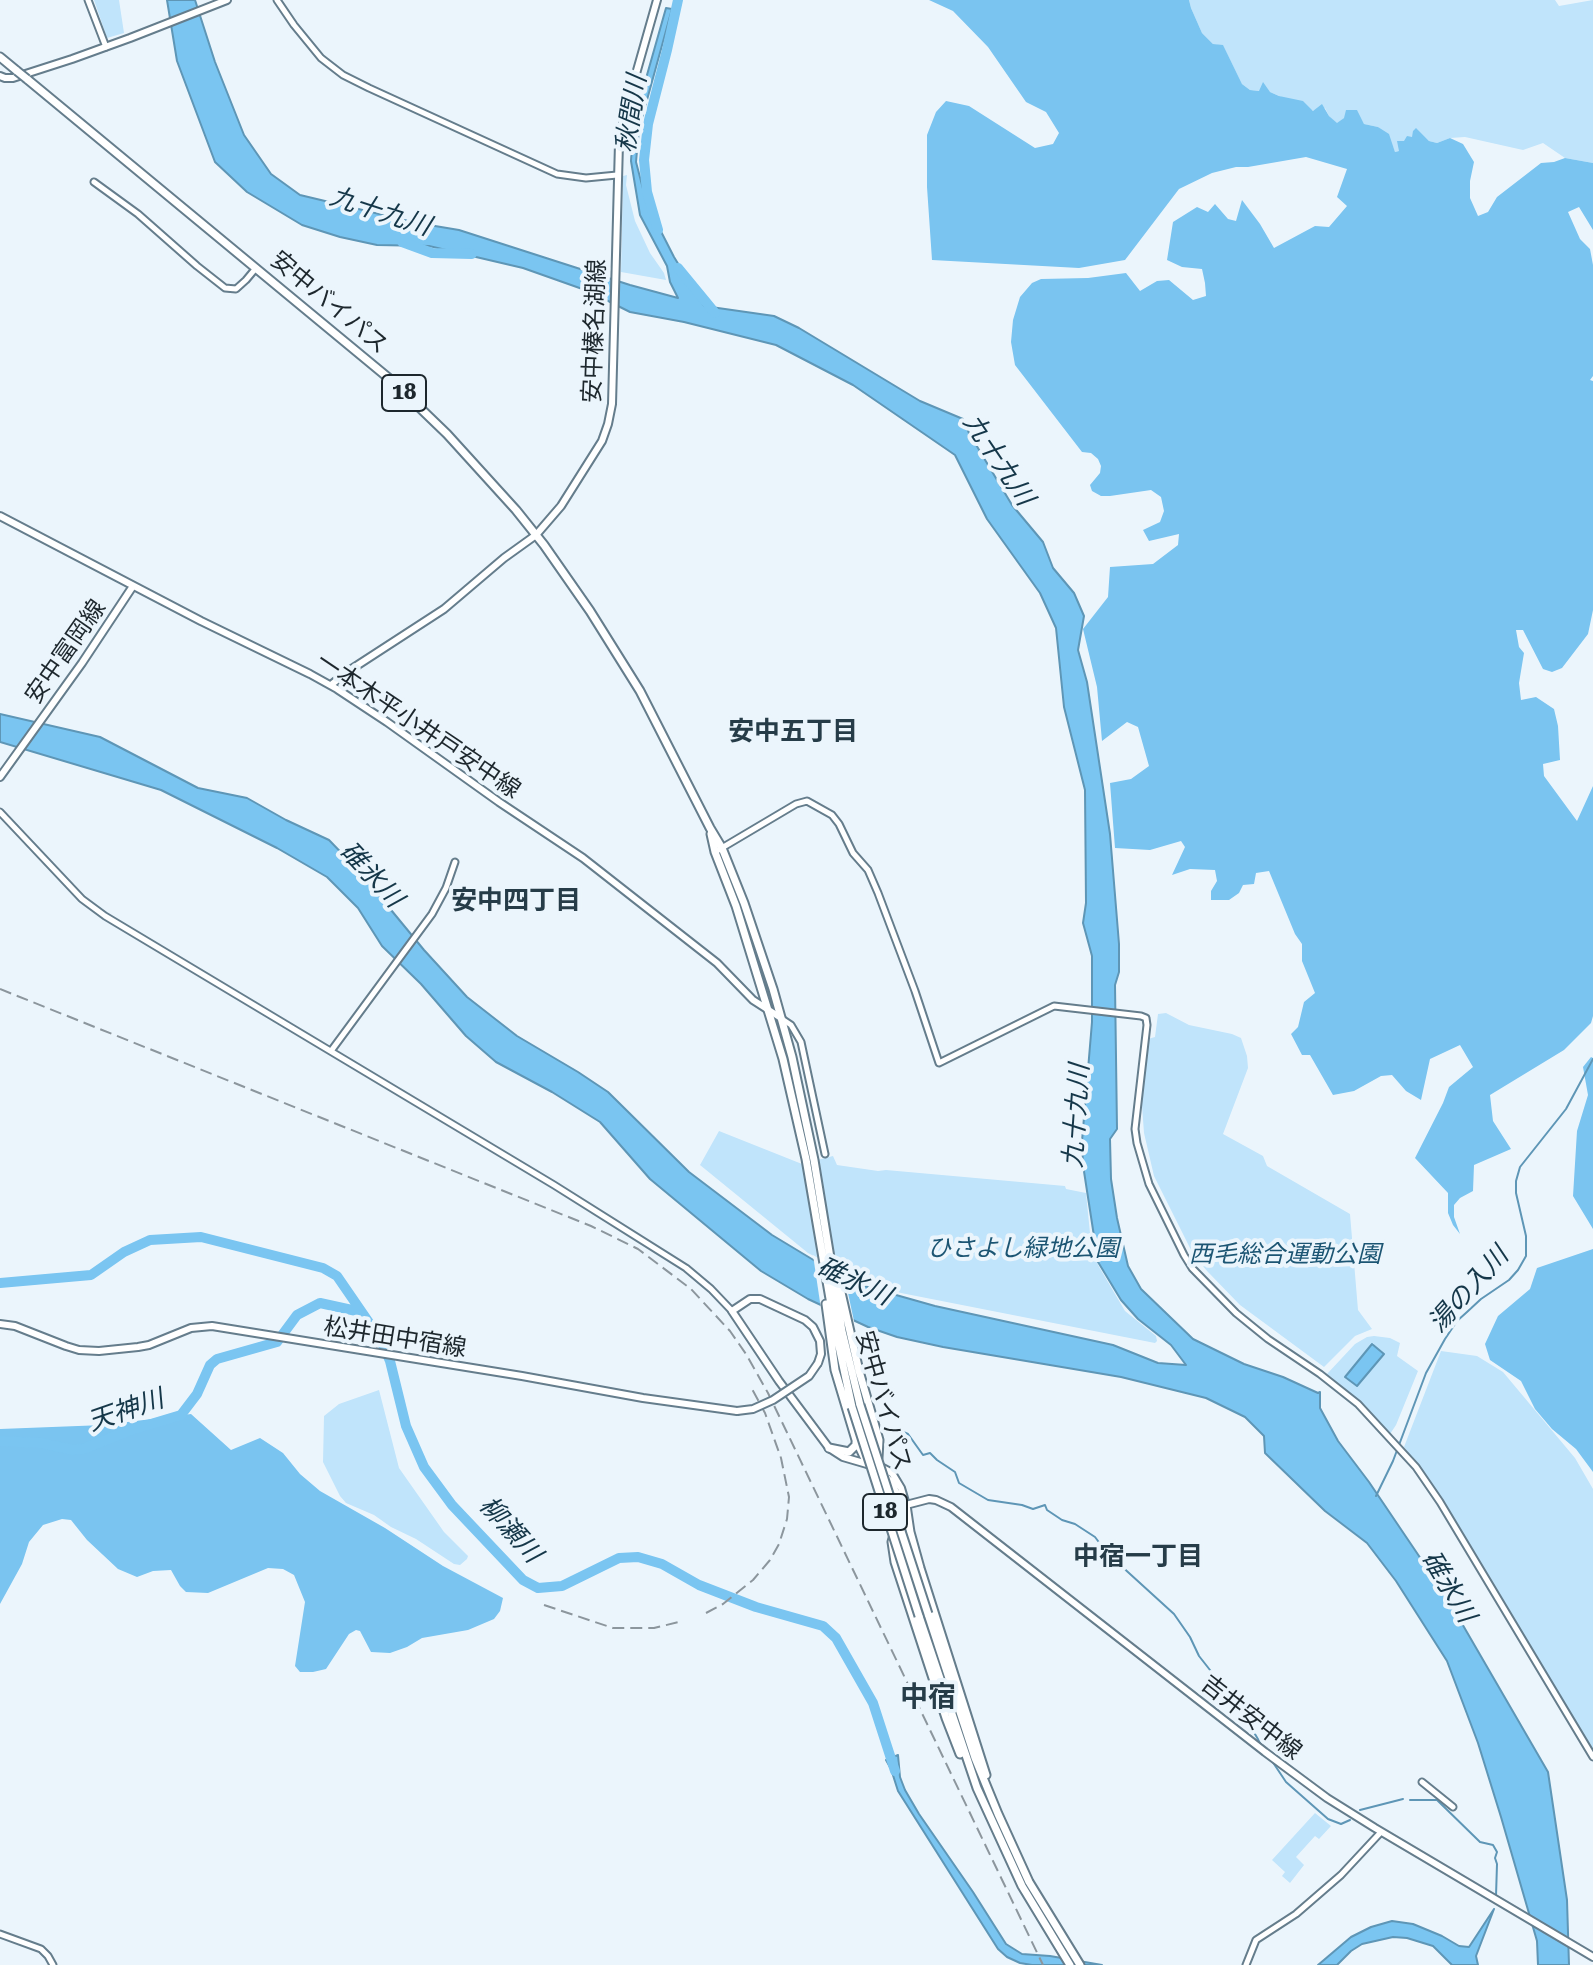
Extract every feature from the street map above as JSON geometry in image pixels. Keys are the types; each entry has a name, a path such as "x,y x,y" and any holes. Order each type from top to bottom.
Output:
{"highway":[{"name":"安中バイパス","path":"0,57 391,380 447,434 516,510 590,611 640,691 710,828 718,850 770,1012 810,1160 824,1217 839,1330"},
{"name":"安中バイパス","path":"718,850 744,903 792,1057 810,1160 808,1172 856,1406 977,1788 1022,1886 1070,1965"},
{"path":"839,1330 835,1370 856,1440 867,1463"},
{"path":"839,1330 879,1440 877,1465"},
{"path":"829,1448 849,1452 856,1445 856,1440"},
{"path":"904,1506 920,1568 998,1814"},
{"path":"904,1506 892,1542 895,1562 954,1741 977,1788"},
{"path":"900,1576 920,1568"},
{"name":"安中バイパス","path":"923,1615 998,1814 1029,1882 1080,1965"}],"main road":[{"path":"0,76 13,78 106,47 227,0"},
{"name":"安中榛名湖線","path":"331,685 444,609 536,535 578,482 605,434 612,404 617,175 621,128 657,0"},
{"name":"一本木平小井戸安中線","path":"0,516 331,685 583,858 717,963 753,1000 782,1019"},
{"name":"安中富岡線","path":"0,777 133,586"},
{"name":"松井田中宿線","path":"0,1324 15,1326 79,1350 99,1351 149,1345 185,1330 212,1326 737,1411 753,1409 773,1400 809,1376 821,1354 820,1341 813,1327 805,1320 760,1299 750,1299 732,1311"},
{"path":"732,1311 829,1448 843,1457 888,1470 896,1477 903,1492 904,1506"},
{"path":"867,1463 890,1479 904,1506"},
{"name":"吉井安中線","path":"904,1506 929,1499 951,1507 1327,1798 1593,1957"}],"street":[{"path":"88,0 106,47"},
{"path":"277,0 321,58 343,75 557,174 586,178 617,175"},
{"path":"94,182 138,214 225,288 236,289 256,268"},
{"path":"718,850 796,804 807,801 832,815 853,853 868,870 878,893 939,1063 1049,1007 1146,1018 1135,1129 1149,1184 1192,1268 1236,1313 1358,1404 1398,1446 1440,1502 1593,1757"},
{"path":"0,812 82,899 105,916 554,1185 686,1268 732,1311"},
{"path":"331,1051 440,901 455,862"},
{"path":"782,1019 791,1025 801,1042 825,1154"},
{"path":"880,1507 904,1506"},
{"path":"1422,1782 1453,1807"},
{"path":"1246,1965 1256,1940 1296,1914 1341,1875 1381,1832"},
{"path":"0,1934 41,1949 53,1965"}],"green space":[{"path":"94,0 119,0 124,33 107,38"},
{"path":"1189,0 1555,0 1559,6 1593,0 1593,163 1565,158 1543,143 1523,150 1465,137 1437,143 1429,141 1419,132 1395,152 1390,139 1378,127 1364,124 1361,119 1344,118 1337,124 1325,108 1314,111 1270,92 1250,90 1242,84 1223,46 1213,44 1202,33"},
{"path":"627,175 626,185 635,221 666,280 621,272 623,176"},
{"name":"西毛総合運動公園","path":"1166,1013 1189,1025 1241,1038 1248,1068 1223,1134 1263,1156 1267,1166 1350,1214 1358,1310 1372,1329 1355,1336 1324,1367 1240,1305 1208,1272 1194,1256 1154,1176 1144,1133 1141,1092 1148,1039 1155,1037 1158,1014"},
{"name":"ひさよし緑地公園","path":"719,1131 802,1164 833,1156 837,1165 878,1171 1065,1186 1066,1189 1086,1193 1090,1233 1098,1265 1125,1311 1156,1336 1157,1341 901,1293 847,1273 808,1253 700,1165"},
{"path":"1374,1336 1400,1343 1397,1356 1418,1371 1390,1434 1362,1403 1327,1374 1355,1344"},
{"path":"1441,1351 1477,1356 1503,1372 1575,1458 1593,1489 1593,1750 1464,1535 1404,1447"},
{"path":"379,1390 399,1468 444,1532 468,1556 460,1565 374,1515 346,1503 323,1462 324,1416 339,1404"},
{"path":"1315,1813 1331,1826 1319,1839 1315,1836 1296,1857 1304,1865 1290,1883 1282,1876 1285,1872 1272,1860"}],"shaded area":[{"path":"167,0 195,0 244,135 271,174 300,195 459,230 678,298 667,266 640,215 631,161 633,130 643,89 666,8 672,9 639,129 636,162 647,204 704,306 774,316 920,401 963,419 1012,505 1043,542 1053,568 1074,593 1084,616 1078,650 1087,682 1110,834 1119,944 1119,972 1115,985 1117,1129 1110,1139 1111,1179 1128,1266 1141,1289 1193,1339 1244,1364 1320,1392 1320,1408 1338,1441 1446,1596 1548,1772 1567,1900 1569,1965 1538,1965 1537,1941 1501,1817 1478,1743 1447,1661 1396,1581 1367,1543 1325,1511 1265,1453 1264,1436 1245,1417 1206,1398 1121,1377 897,1337 808,1299 761,1271 650,1179 600,1122 496,1062 466,1036 421,984 382,946 358,908 327,877 277,848 161,790 0,742 0,714 100,737 198,788 247,798 329,840 467,997 517,1036 608,1092 689,1172 772,1235 850,1282 935,1306 1113,1345 1158,1363 1186,1365 1171,1345 1138,1319 1121,1300 1098,1262 1082,1141 1092,1022 1092,956 1083,923 1086,903 1085,790 1064,707 1056,628 1040,593 987,519 955,455 853,385 776,345 630,312 588,291 523,268 429,246 377,245 302,225 247,192 215,162 177,61"},
{"path":"929,0 1189,0 1202,33 1213,44 1223,45 1242,84 1250,90 1259,91 1263,82 1270,92 1303,101 1313,111 1322,104 1337,123 1344,118 1346,110 1357,110 1364,124 1378,127 1389,134 1395,152 1399,151 1397,141 1412,137 1416,128 1429,141 1437,143 1450,138 1463,144 1474,162 1470,198 1478,216 1488,212 1497,197 1541,163 1565,158 1593,163 1593,230 1579,207 1568,212 1580,239 1590,249 1593,265 1593,376 1590,380 1593,381 1593,610 1588,634 1562,668 1552,672 1543,669 1523,630 1516,630 1519,647 1524,653 1519,683 1521,700 1536,697 1554,709 1558,726 1560,760 1543,764 1544,776 1577,821 1593,786 1593,1016 1591,1023 1564,1050 1490,1095 1493,1121 1511,1149 1474,1165 1473,1191 1454,1205 1454,1217 1460,1234 1448,1213 1448,1193 1415,1158 1449,1087 1473,1067 1460,1045 1430,1059 1421,1100 1406,1091 1392,1075 1381,1076 1354,1091 1333,1095 1310,1055 1302,1055 1291,1034 1298,1027 1304,1002 1315,993 1302,961 1302,944 1269,871 1256,873 1254,884 1243,885 1239,893 1229,900 1211,900 1211,891 1217,881 1215,870 1190,869 1172,875 1185,847 1181,841 1150,850 1115,848 1110,783 1131,779 1149,766 1138,727 1127,722 1102,741 1097,687 1083,629 1108,597 1110,567 1153,564 1178,545 1179,534 1149,541 1143,530 1160,522 1164,511 1161,497 1151,490 1110,496 1101,496 1092,491 1090,485 1100,473 1098,459 1091,453 1082,452 1015,365 1011,342 1020,297 1032,283 1041,279 1126,273 1140,291 1157,281 1169,280 1193,300 1206,296 1202,269 1182,267 1167,260 1173,222 1197,207 1208,212 1215,204 1228,219 1236,221 1242,200 1274,248 1315,226 1329,227 1347,206 1337,197 1347,169 1306,157 1212,173 1179,189 1125,260 1079,268 932,260 927,135 936,112 946,101 969,106 1035,148 1053,144 1059,133 1046,112 1026,102 988,47 953,11"},
{"path":"1591,1057 1593,1229 1573,1196 1577,1131 1588,1095 1583,1067"},
{"path":"1593,1249 1593,1472 1576,1449 1552,1429 1535,1409 1521,1381 1490,1360 1485,1344 1498,1316 1530,1289 1537,1268"},
{"path":"1372,1344 1384,1354 1357,1386 1345,1377"},
{"path":"191,1414 231,1450 260,1438 283,1453 300,1474 320,1491 443,1566 503,1598 500,1611 494,1619 468,1630 422,1638 390,1653 371,1652 360,1631 356,1630 349,1634 326,1669 300,1672 295,1666 305,1602 294,1575 283,1569 268,1568 208,1593 186,1592 171,1570 153,1571 137,1577 118,1569 71,1520 62,1519 43,1525 29,1542 22,1564 0,1604 0,1429 104,1425"},
{"path":"898,1755 905,1790 1006,1944 1022,1954 1102,1965 1032,1965 1007,1957 998,1949 898,1791 886,1760"},
{"path":"1494,1909 1476,1956 1478,1965 1452,1965 1433,1946 1393,1937 1362,1944 1337,1965 1318,1965 1351,1937 1392,1921 1413,1924 1459,1946 1469,1947"}],"pier":[{"path":"813,1255 844,1274 855,1326 821,1309"}],"waterway":[{"name":"秋間川","path":"658,230 647,192 644,160 648,124 678,0"},
{"name":"九十九川","path":"402,242 432,253 472,254"},
{"name":"秋間川","path":"678,268 715,313"},
{"name":"湯の入川","path":"1376,1496 1393,1461 1426,1373 1445,1339 1457,1321 1481,1299 1509,1280 1526,1256 1526,1236 1516,1193 1520,1167 1566,1109 1593,1059"},
{"name":"柳瀬川","path":"0,1283 91,1275 124,1252 150,1240 201,1237 323,1268 337,1276 381,1340 390,1361 406,1426 424,1467 452,1505 523,1580 538,1588 562,1586 619,1558 638,1557 662,1564 699,1585 756,1607 823,1626 836,1638 873,1703 895,1771"},
{"name":"天神川","path":"0,1441 83,1449 181,1415 197,1394 210,1365 217,1359 277,1342 297,1315 320,1303 361,1312"},
{"path":"883,1428 892,1427 908,1434 923,1455 930,1453 955,1472 959,1483 988,1500 1033,1509 1045,1505 1047,1510 1062,1520 1095,1537 1107,1553 1174,1614 1199,1656 1239,1707 1262,1746"},
{"path":"1272,1761 1286,1782 1328,1819 1341,1824 1350,1820"},
{"path":"1360,1810 1403,1799"},
{"path":"1410,1800 1437,1800 1480,1842 1493,1845 1497,1852 1496,1896"}],"railway":[{"path":"0,989 591,1226 638,1249 691,1289 730,1331 768,1393 1043,1965"},
{"path":"706,1613 723,1604 753,1580 779,1544 787,1519 789,1497 781,1458 765,1413 752,1389"},
{"path":"544,1605 613,1628 654,1628 683,1621"}],"district":[{"name":"安中五丁目","path":"793,732"},
{"name":"安中四丁目","path":"516,901"},
{"name":"中宿一丁目","path":"1138,1557"},
{"name":"中宿","path":"928,1698"}],"water label":[{"name":"碓氷川","path":"371,875"},
{"name":"碓氷川","path":"854,1282"},
{"name":"碓氷川","path":"1448,1587"}]}
